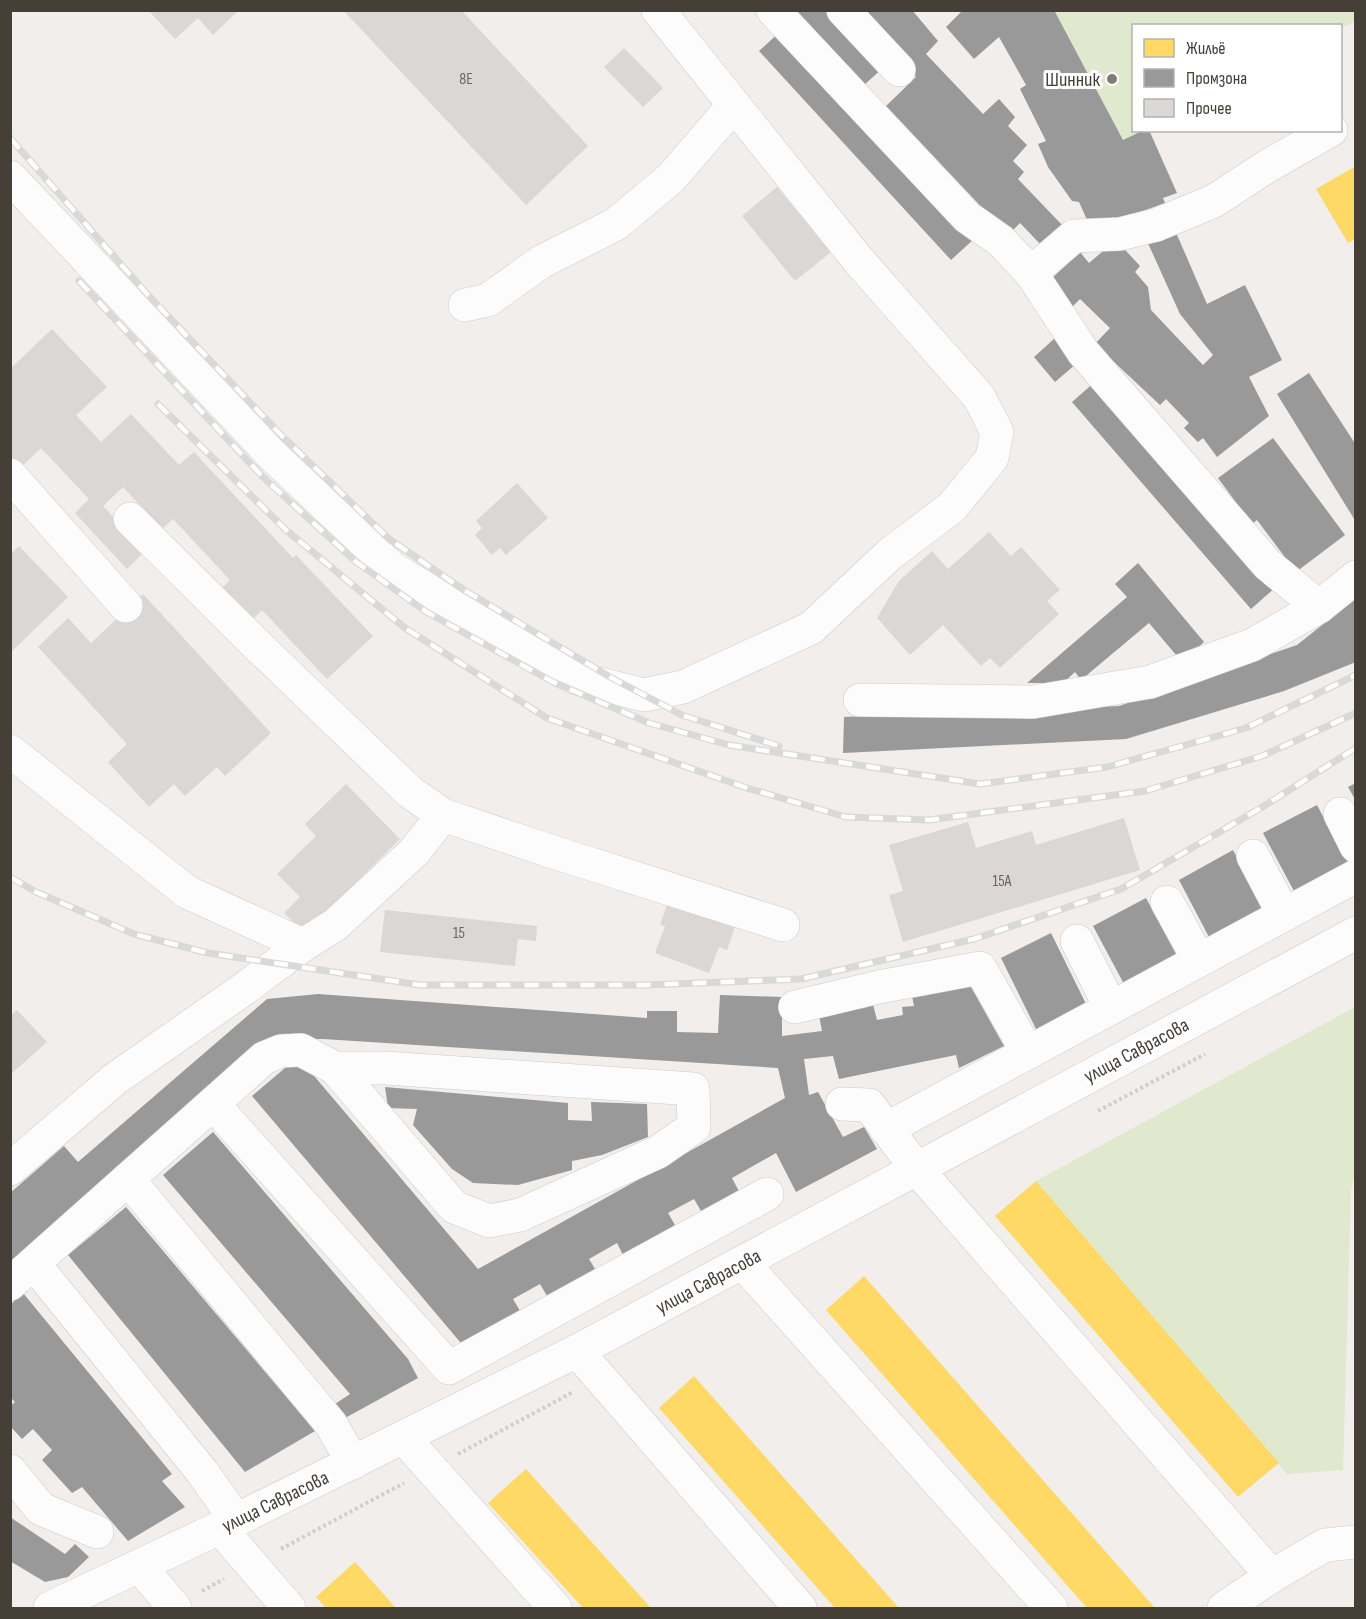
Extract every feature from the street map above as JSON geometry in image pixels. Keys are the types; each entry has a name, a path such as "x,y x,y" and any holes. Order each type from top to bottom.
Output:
{"street":[{"path":"10,177 272,455 393,569 572,676 644,695 683,687 811,628 891,554 952,507 992,458 998,432 979,397 859,261 658,10"},
{"path":"773,10 967,217 1001,241 1031,273 1083,352 1268,565 1318,607"},
{"path":"843,10 899,70"},
{"path":"465,305 488,300 541,262 616,224 671,178 734,105"},
{"path":"1342,124 1356,117"},
{"path":"1031,273 1074,236 1120,234 1156,225 1214,201 1266,167 1327,132"},
{"path":"10,475 126,606"},
{"path":"130,519 410,792 443,815 783,925"},
{"path":"860,700 1033,702 1150,682 1252,645 1318,607 1356,577"},
{"path":"10,751 187,892 303,945"},
{"path":"1340,814 1356,846"},
{"path":"10,1169 115,1078 303,945 336,925 414,852 443,815"},
{"path":"1253,856 1284,915"},
{"path":"886,1129 1356,876"},
{"path":"1167,902 1199,960"},
{"name":"улица Саврасова","path":"50,1608 140,1567 578,1351 1356,933"},
{"path":"1077,942 1112,1008"},
{"path":"795,1007 879,987 980,968 1028,1053"},
{"path":"289,1608 228,1524 203,1473 22,1274 264,1058 281,1051 301,1050 335,1068 454,1207 489,1221 520,1215 658,1152 694,1127 693,1089 385,1068 335,1068"},
{"path":"213,1104 449,1368 767,1194"},
{"path":"842,1104 869,1105 916,1168 1272,1576"},
{"path":"128,1179 331,1424 353,1462"},
{"path":"743,1263 1051,1608"},
{"path":"578,1351 800,1608"},
{"path":"404,1437 555,1608"},
{"path":"10,1472 41,1509 97,1532"},
{"path":"1224,1608 1325,1545 1356,1542"},
{"path":"140,1567 176,1608"}],"green space":[{"name":"Шинник","path":"1355,10 1356,21 1342,28 1342,24 1132,24 1132,132 1142,132 1123,140 1054,11"},
{"path":"1355,1007 1356,1168 1351,1190 1343,1470 1287,1474 1036,1181"}],"building: Жильё":[{"path":"1356,166 1356,239 1348,243 1316,189"},
{"path":"1036,1181 1279,1463 1238,1497 995,1216"},
{"path":"864,1276 1155,1608 1087,1608 826,1310"},
{"path":"694,1376 899,1608 835,1608 659,1408"},
{"path":"526,1469 651,1608 583,1608 488,1503"},
{"path":"355,1562 396,1608 326,1608 316,1597"}],"building: Промзона":[{"path":"792,10 830,10 884,67 864,85"},
{"path":"853,10 912,10 938,41 926,54 983,114 999,99 1015,117 1008,126 1027,145 1013,161 1024,172 1018,179 1063,226 1042,246 1020,223 1008,235 886,106 916,77"},
{"path":"963,10 1054,10 1123,140 1140,132 1150,132 1177,193 1163,198 1165,203 1112,222 1088,222 1079,202 1072,201 1048,167 1038,144 1046,141 1020,89 1026,85 999,37 974,59 946,27"},
{"path":"782,30 974,239 951,260 759,51"},
{"path":"1174,228 1207,304 1245,285 1282,360 1249,377 1269,416 1217,457 1203,438 1198,442 1184,428 1189,423 1166,399 1160,405 1113,361 1108,366 1092,347 1110,328 1080,299 1073,306 1048,282 1080,252 1089,263 1116,240 1140,266 1135,272 1148,287 1151,310 1203,365 1213,355 1180,314 1147,241"},
{"path":"1055,338 1076,364 1055,382 1034,357"},
{"path":"1309,373 1356,445 1356,522 1277,394"},
{"path":"1097,380 1276,587 1251,609 1072,402"},
{"path":"1273,438 1345,535 1296,572 1257,520 1252,524 1218,478"},
{"path":"1138,563 1204,642 1182,662 1149,623 1081,680 1075,672 1063,683 1027,683 1127,597 1115,584"},
{"path":"1356,598 1356,662 1284,691 1126,739 843,753 844,717 1119,706 1297,645"},
{"path":"1356,783 1356,801 1348,787"},
{"path":"1317,805 1349,865 1295,893 1263,833"},
{"path":"1233,850 1264,910 1210,939 1179,880"},
{"path":"1146,898 1177,956 1124,984 1093,926"},
{"path":"1051,933 1087,1006 1037,1031 1001,958"},
{"path":"966,978 1004,1046 959,1068 956,1055 839,1079 833,1056 804,1059 809,1095 818,1092 843,1137 864,1127 877,1149 796,1192 776,1153 732,1178 742,1197 705,1218 694,1199 668,1213 679,1232 626,1261 617,1243 589,1259 598,1274 550,1301 540,1284 513,1299 523,1316 466,1349 252,1096 298,1057 478,1269 785,1098 778,1068 323,1039 277,1039 10,1270 10,1193 64,1146 78,1162 267,999 318,994 647,1018 647,1011 677,1011 677,1032 718,1033 720,995 782,997 782,1036 822,1031 818,1010 871,997 877,1020 903,1015 902,1007 914,1006 911,991"},
{"path":"385,1087 568,1103 568,1120 592,1121 591,1102 647,1104 648,1137 602,1155 572,1161 572,1170 518,1185 473,1183 452,1169 413,1125 417,1109 388,1108"},
{"path":"213,1132 408,1359 418,1378 345,1418 335,1404 350,1394 163,1175"},
{"path":"126,1207 315,1431 245,1472 68,1255"},
{"path":"23,1293 172,1474 162,1481 185,1507 128,1541 82,1487 72,1493 42,1460 52,1450 33,1429 22,1439 10,1426 10,1406 15,1402 10,1397 10,1305"},
{"path":"10,1517 65,1554 75,1544 89,1557 68,1577 45,1582 10,1561"}],"building: Прочее":[{"path":"148,10 239,10 213,35 198,18 175,39"},
{"path":"343,10 461,10 588,146 526,205"},
{"path":"624,48 663,88 643,107 604,67"},
{"path":"777,187 831,252 795,281 742,216"},
{"path":"52,329 107,387 76,415 101,442 131,414 179,465 194,452 293,558 296,555 373,636 327,679 262,610 250,622 220,590 230,580 173,519 162,529 123,487 103,506 145,551 127,569 75,513 89,499 41,448 19,469 10,459 10,369"},
{"path":"517,483 548,518 506,555 500,548 492,555 475,535 482,528 476,521"},
{"path":"989,532 1011,556 1021,547 1060,590 1047,601 1059,614 1000,668 990,658 981,666 943,625 910,655 877,618 899,581 932,551 948,569"},
{"path":"19,546 68,597 10,653 10,555"},
{"path":"143,594 271,733 225,776 217,767 185,796 174,784 149,807 108,762 127,744 38,647 68,618 91,643"},
{"path":"346,784 400,839 304,933 284,913 300,897 277,874 316,836 305,824"},
{"path":"1124,818 1140,870 903,942 889,895 903,891 889,845 968,822 976,848 1032,831 1036,845"},
{"path":"669,899 736,924 727,950 719,947 709,973 655,953 665,926 660,925"},
{"path":"385,910 537,926 536,941 518,939 515,966 380,952"},
{"path":"17,1010 47,1042 10,1075 10,1016"}],"railway":[{"path":"10,138 148,295 278,432 389,539 464,590 610,677 682,715 779,746"},
{"path":"79,281 263,477 355,561 425,611 553,682 649,723 729,745 980,784 1107,767 1246,728 1356,675"},
{"path":"158,404 286,530 405,628 547,718 747,788 846,817 929,820 1145,791 1262,756 1356,713"},
{"path":"10,877 36,892 134,934 208,953 420,985 647,985 801,979 974,939 1121,889 1259,809 1356,748"}],"place":[{"name":"Шинник","path":"1112,79"}]}
